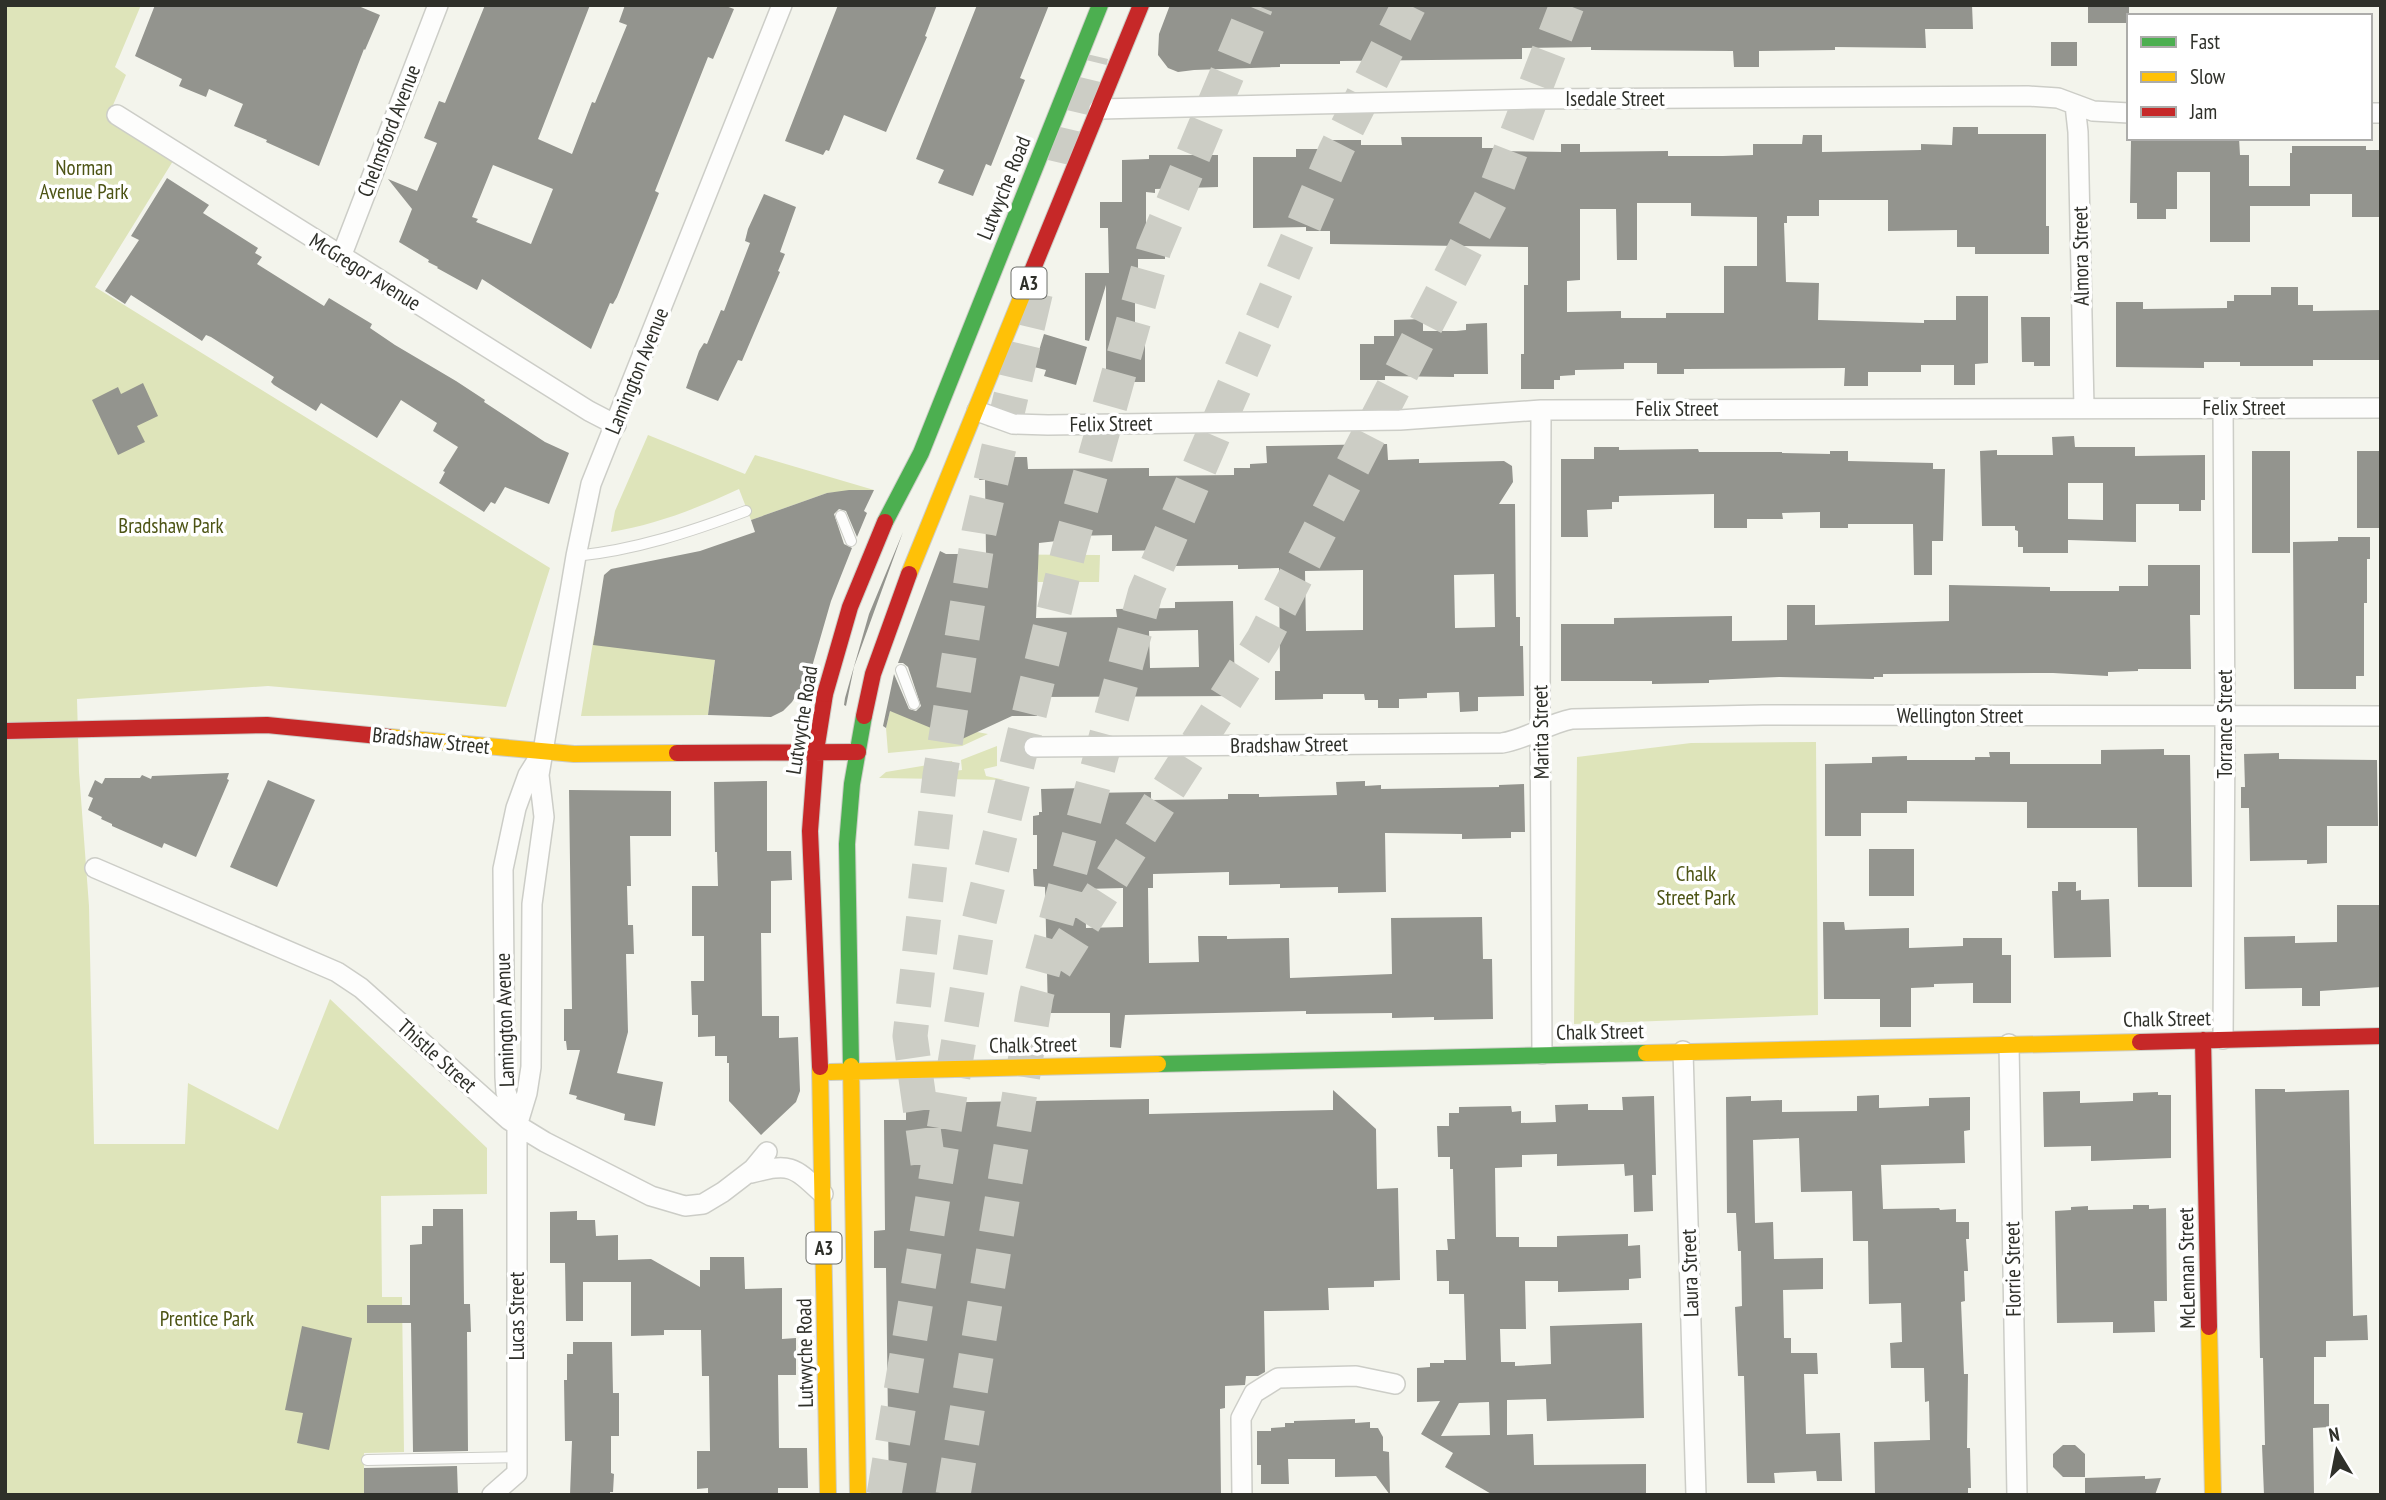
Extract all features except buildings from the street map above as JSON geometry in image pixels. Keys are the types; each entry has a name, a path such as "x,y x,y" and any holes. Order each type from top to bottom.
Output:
{"main road":[{"name":"Lutwyche Road","path":"828,1495 824,1194 810,851 816,751 825,694 850,607 885,522 921,453 1100,5"},
{"name":"A3","path":"858,1495 848,844 852,784 864,716 882,647 1141,5"},
{"name":"Bradshaw Street","path":"5,731 267,725 542,752 618,755 858,752"},
{"name":"Chalk Street","path":"820,1072 2381,1036"},
{"name":"McLennan Street","path":"2203,1040 2213,1495"}],"street":[{"name":"Chelmsford Avenue","path":"341,257 438,5"},
{"name":"Lamington Avenue","path":"517,1126 527,1093 531,1067 531,904 544,817 539,775 576,556 592,484 782,5"},
{"name":"Isedale Street","path":"1099,109 1532,99 2028,96 2058,98 2093,111 2127,113"},
{"name":"Almora Street","path":"2075,105 2078,132 2084,408"},
{"name":"McGregor Avenue","path":"117,115 341,257 589,411 616,425"},
{"name":"Torrance Street","path":"2223,408 2223,1039"},
{"name":"Felix Street","path":"977,411 1013,424 1048,425 1355,421 1541,410 2381,408"},
{"name":"Marita Street","path":"1541,410 1542,1054"},
{"name":"Wellington Street","path":"1541,729 1572,719 1749,715 2381,716"},
{"name":"Bradshaw Street","path":"1034,747 1502,743 1520,739 1541,729"},
{"name":"Lamington Avenue","path":"517,1126 506,1091 505,1077 503,869 516,808 528,775 542,752"},
{"name":"Thistle Street","path":"95,868 337,972 361,988 517,1126 651,1196 678,1205 691,1206 709,1201 748,1173 767,1152"},
{"name":"Florrie Street","path":"2009,1044 2017,1495"},
{"name":"Laura Street","path":"1683,1051 1696,1495"},
{"name":"Lucas Street","path":"492,1495 517,1473 517,1126"},
{"path":"748,1173 777,1166 791,1168 824,1194"},
{"path":"1242,1495 1241,1418 1254,1393 1278,1378 1356,1376 1395,1384"}],"lane":[{"path":"576,556 606,553 646,544 746,511"},
{"path":"841,516 851,541"},
{"path":"901,670 914,704"},
{"path":"367,1460 517,1457"}],"green space":[{"path":"5,5 141,5 115,67 126,75 107,119 173,161 95,287 550,568 506,707 268,686 77,699 79,772 89,906 94,1144 185,1144 188,1083 278,1130 330,999 487,1148 487,1194 381,1196 382,1297 402,1297 404,1452 364,1453 364,1495 5,1495"},
{"path":"648,435 745,474 755,455 874,490 827,493 751,520 739,489 676,515 611,532 615,511"},
{"path":"946,554 1100,555 1099,582 1038,582 1038,559"},
{"path":"655,623 715,660 708,715 581,716 594,636"},
{"path":"890,711 988,734 962,746 888,753 886,728"},
{"name":"Chalk Street Park","path":"1816,742 1818,1015 1574,1024 1577,757 1691,743"},
{"path":"997,746 997,766 984,769 986,776 1005,780 879,778 886,772 952,761 954,771 962,770 961,760"}],"tunnel":[{"path":"884,1495 977,930 1068,554 1154,249 1256,5"},
{"path":"953,1495 1036,996 1145,594 1336,150 1409,5"},
{"path":"1055,967 1263,640 1496,189 1567,5"},
{"path":"1065,164 1091,55"},
{"path":"928,1163 910,1036 940,775 979,532 1036,290"}],"traffic: fast":[{"path":"885,522 921,453 1100,5"},
{"path":"851,1066 847,844 852,784 864,716"},
{"path":"1158,1064 1646,1053"}],"traffic: slow":[{"path":"909,574 1030,276"},
{"path":"389,737 574,754 677,753"},
{"path":"1646,1053 2140,1042"},
{"path":"830,1072 1158,1064"},
{"path":"851,1066 858,1495"},
{"path":"820,1067 828,1495"},
{"path":"2209,1327 2213,1495"}],"traffic: jam":[{"path":"1030,276 1141,5"},
{"path":"825,694 850,607 885,522"},
{"path":"864,716 873,674 909,574"},
{"path":"820,1067 810,831 816,751 825,694"},
{"path":"5,731 267,725 389,737"},
{"path":"677,753 858,752"},
{"path":"2140,1042 2381,1036"},
{"path":"2203,1040 2209,1327"}],"park label":[{"name":"Norman Avenue Park","path":"84,180"},
{"name":"Bradshaw Park","path":"171,526"},
{"name":"Prentice Park","path":"207,1319"}]}
